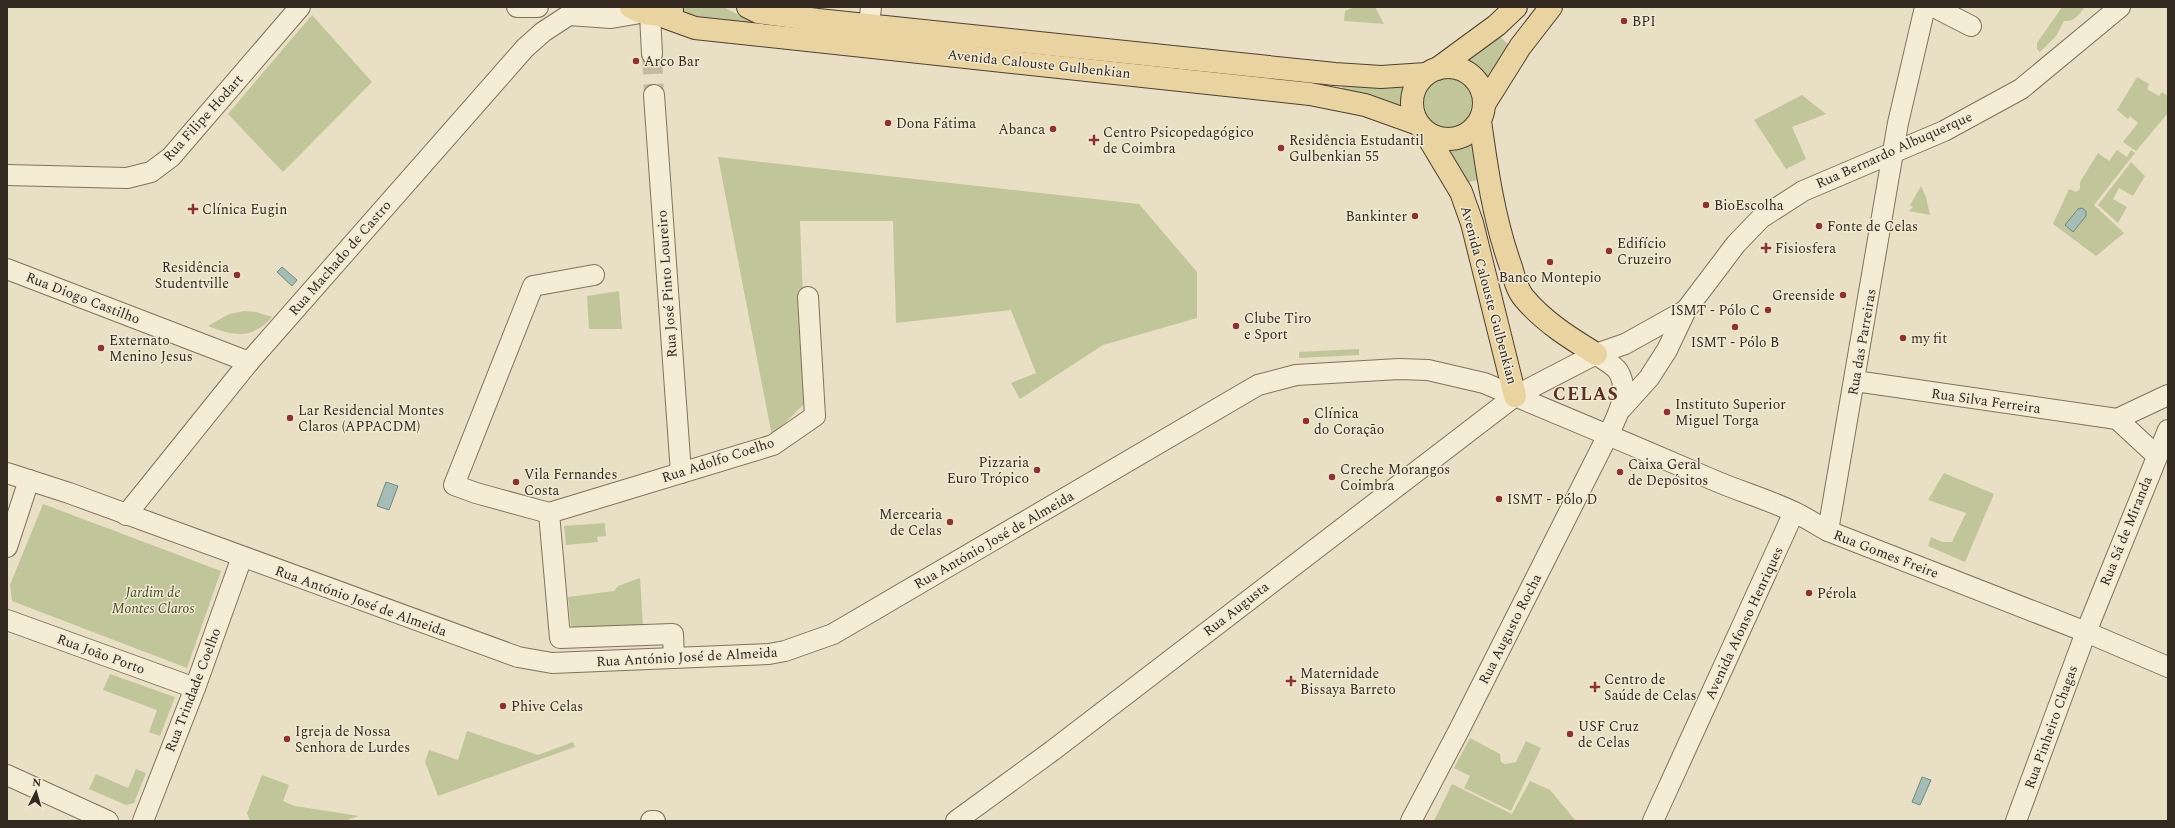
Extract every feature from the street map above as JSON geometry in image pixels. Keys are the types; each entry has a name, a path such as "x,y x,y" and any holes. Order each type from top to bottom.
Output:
{"main road":[{"name":"Avenida Calouste Gulbenkian","path":"748,7 758,12 870,16 1335,74 1381,77 1454,68 1470,74 1478,82 1483,92 1488,183 1502,243 1516,282 1523,297 1554,327 1596,354"},
{"path":"1432,71 1497,26 1516,7"},
{"path":"1483,112 1520,47 1551,7"},
{"name":"Avenida Calouste Gulbenkian","path":"652,11 694,28 1310,94 1365,105 1421,128 1434,138 1455,139 1465,136 1474,129 1483,112"},
{"name":"Avenida Calouste Gulbenkian","path":"1432,71 1418,82 1413,92 1411,103 1413,114 1461,192 1472,223 1515,396"}],"street":[{"name":"Rua Filipe Hodart","path":"7,175 128,178 151,172 171,157 300,7"},
{"path":"517,7 538,7"},
{"name":"Rua das Parreiras","path":"1828,531 1855,381 1898,123 1925,7"},
{"path":"1934,7 1971,26"},
{"name":"Rua Bernardo Albuquerque","path":"1686,310 1736,244 1761,218 1803,191 1944,131 2021,89 2120,7"},
{"path":"652,11 652,54"},
{"name":"Rua Machado de Castro","path":"126,515 249,362 526,48 543,32 569,15 611,18 652,11"},
{"name":"Rua José Pinto Loureiro","path":"654,95 681,473"},
{"name":"Rua Diogo Castilho","path":"7,269 249,362"},
{"path":"594,275 533,286 454,485 476,493 549,513 560,638 673,634 674,658"},
{"name":"Rua Adolfo Coelho","path":"549,513 773,445 815,416 808,297"},
{"path":"1622,408 1649,378 1667,350 1686,310"},
{"name":"Rua Augusta","path":"956,821 1052,751 1515,396 1596,354 1625,344 1686,310"},
{"path":"1596,354 1618,370 1622,387 1622,408"},
{"name":"Rua António José de Almeida","path":"7,473 518,657 552,663 780,653 833,634 1258,386 1296,375 1398,369 1428,370 1484,383 1608,435"},
{"name":"Rua Silva Ferreira","path":"1855,381 2117,419"},
{"path":"2157,456 2117,419 2168,395"},
{"name":"Rua Augusto Rocha","path":"1411,821 1458,732 1622,408"},
{"name":"Rua Sá de Miranda","path":"2086,632 2168,430"},
{"name":"Rua Gomes Freire","path":"1608,435 1794,512 1828,531 2086,632 2168,666"},
{"path":"7,547 29,480"},
{"name":"Avenida Afonso Henriques","path":"1653,821 1794,512"},
{"name":"Rua Trindade Coelho","path":"143,821 195,688 242,557"},
{"name":"Rua João Porto","path":"7,620 195,688"},
{"name":"Rua Pinheiro Chagas","path":"2016,821 2086,632"},
{"path":"7,775 108,821"}],"green space":[{"path":"686,7 723,7 745,18 813,32 674,15"},
{"path":"1355,7 1375,7 1384,24 1344,21 1345,11"},
{"path":"2062,7 2085,7 2074,19 2064,21 2056,36 2040,52 2037,49 2037,43"},
{"path":"312,15 372,82 283,172 228,114"},
{"path":"1499,36 1510,46 1490,83 1485,75 1466,60"},
{"path":"1444,77 1454,77 1468,84 1475,98 1475,108 1468,122 1454,129 1444,129 1434,125 1427,118 1423,108 1423,98 1427,88 1434,81"},
{"path":"2137,77 2149,84 2147,89 2159,96 2162,92 2168,96 2168,113 2136,151 2123,142 2138,123 2130,116 2128,119 2117,110"},
{"path":"1342,83 1395,88 1406,86 1403,98 1404,112 1342,91"},
{"path":"1802,95 1826,114 1792,127 1806,159 1786,169 1754,120"},
{"path":"1478,139 1478,180 1466,183 1443,148 1467,145"},
{"path":"2117,150 2127,157 2131,150 2135,153 2094,205 2124,233 2096,256 2053,224 2069,189 2076,192 2080,189 2080,182 2098,153 2109,161"},
{"path":"718,157 1139,204 1197,272 1197,318 1103,345 1020,399 1011,383 1036,373 1011,310 896,323 893,221 800,221 807,401 772,436"},
{"path":"2131,162 2145,176 2133,196 2119,188 2113,199 2127,207 2118,223 2098,205"},
{"path":"1921,186 1926,197 1930,215 1909,211 1913,207 1910,205"},
{"path":"619,291 622,329 589,329 587,296"},
{"path":"245,311 256,312 272,317 257,330 250,333 234,334 208,326 229,314"},
{"path":"1359,349 1359,355 1299,358 1299,352"},
{"path":"1944,473 1994,494 1965,562 1928,546 1931,537 1942,542 1952,542 1966,513 1928,500"},
{"name":"Jardim de Montes Claros","path":"43,504 221,571 187,668 12,601 10,585"},
{"path":"605,523 606,536 597,537 598,542 566,545 564,526"},
{"path":"640,578 643,626 571,628 568,597 614,591 618,586"},
{"path":"110,674 175,697 160,736 149,732 157,710 103,690"},
{"path":"467,731 538,755 573,742 575,747 438,796 425,762 429,750 458,760"},
{"path":"1470,738 1500,754 1501,762 1505,764 1516,762 1526,741 1541,748 1511,811 1464,788 1470,776 1454,768"},
{"path":"136,769 146,773 134,803 126,805 89,789 96,774 128,788"},
{"path":"262,775 289,785 283,801 295,806 359,816 344,821 250,821 247,813"},
{"path":"1530,781 1550,790 1576,821 1434,821 1452,784 1512,814"}],"water":[{"path":"2082,208 2086,211 2086,216 2073,232 2065,225 2078,209"},
{"path":"282,267 297,280 292,286 277,272"},
{"path":"386,482 398,486 389,510 377,506"},
{"path":"1922,777 1931,780 1920,805 1912,802"}],"tunnel":[{"path":"652,54 654,95"}],"place":[{"name":"BPI","path":"1624,21"},
{"name":"Arco Bar","path":"636,61"},
{"name":"Dona Fátima","path":"888,123"},
{"name":"Abanca","path":"1053,129"},
{"name":"Centro Psicopedagógico de Coimbra","path":"1094,140"},
{"name":"Residência Estudantil Gulbenkian 55","path":"1281,148"},
{"name":"BioEscolha","path":"1706,205"},
{"name":"Clínica Eugin","path":"193,209"},
{"name":"Bankinter","path":"1415,216"},
{"name":"Fonte de Celas","path":"1819,226"},
{"name":"Fisiosfera","path":"1766,248"},
{"name":"Edifício Cruzeiro","path":"1609,251"},
{"name":"Banco Montepio","path":"1550,262"},
{"name":"Residência Studentville","path":"237,275"},
{"name":"Greenside","path":"1843,295"},
{"name":"ISMT - Pólo C","path":"1768,310"},
{"name":"Clube Tiro e Sport","path":"1236,326"},
{"name":"ISMT - Pólo B","path":"1735,327"},
{"name":"my fit","path":"1903,338"},
{"name":"Externato Menino Jesus","path":"101,348"},
{"name":"Instituto Superior Miguel Torga","path":"1667,412"},
{"name":"Lar Residencial Montes Claros (APPACDM)","path":"290,418"},
{"name":"Clínica do Coração","path":"1306,421"},
{"name":"Pizzaria Euro Trópico","path":"1037,470"},
{"name":"Caixa Geral de Depósitos","path":"1620,472"},
{"name":"Creche Morangos Coimbra","path":"1332,477"},
{"name":"Vila Fernandes Costa","path":"516,482"},
{"name":"ISMT - Pólo D","path":"1499,499"},
{"name":"Mercearia de Celas","path":"950,522"},
{"name":"Pérola","path":"1809,593"},
{"name":"Maternidade Bissaya Barreto","path":"1291,681"},
{"name":"Centro de Saúde de Celas","path":"1595,687"},
{"name":"Phive Celas","path":"503,706"},
{"name":"USF Cruz de Celas","path":"1570,734"},
{"name":"Igreja de Nossa Senhora de Lurdes","path":"287,739"}],"district":[{"name":"CELAS","path":"1586,394"}]}
